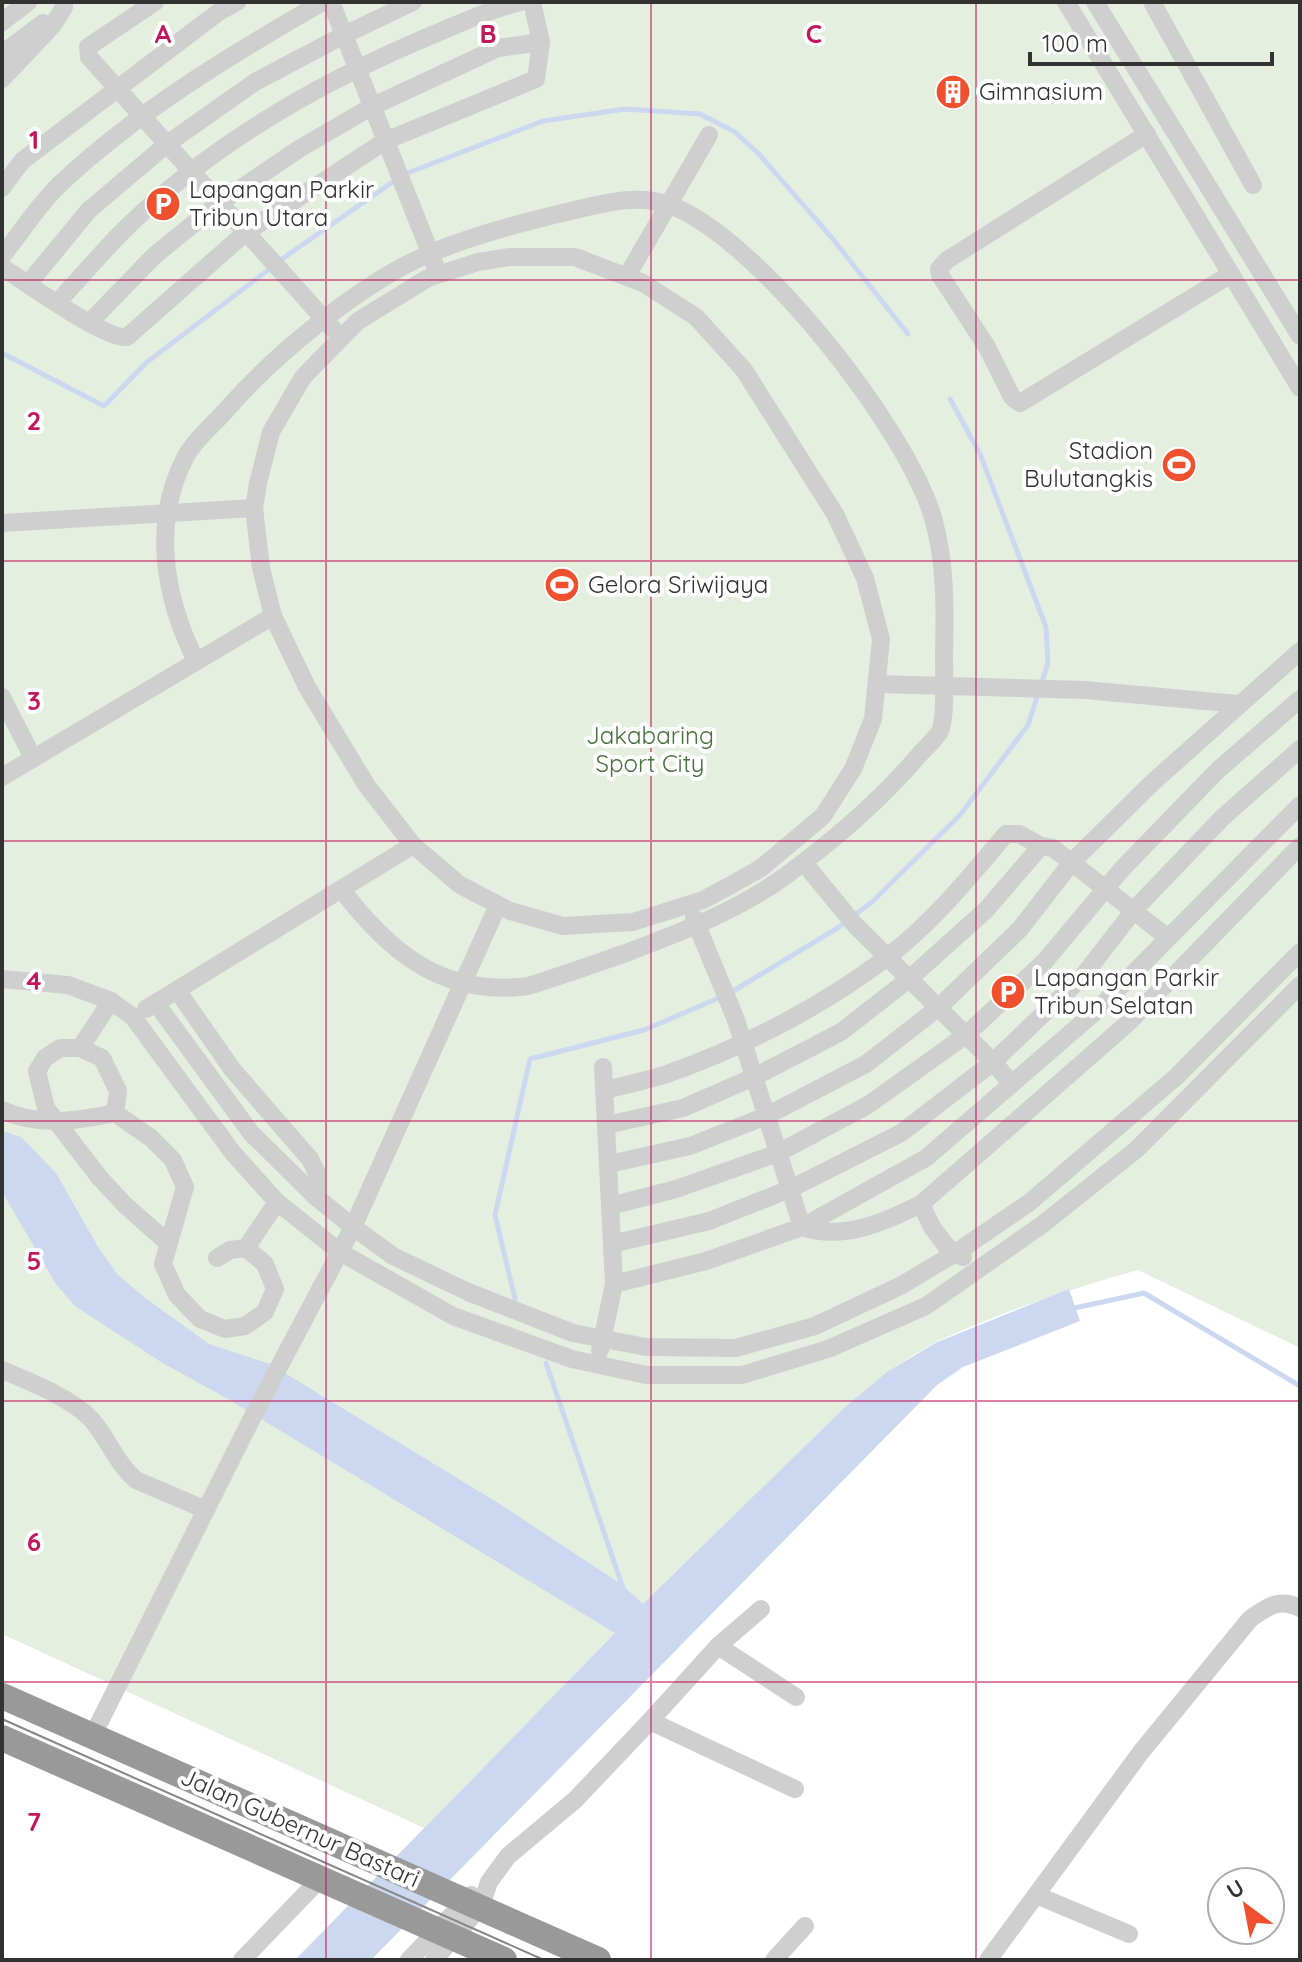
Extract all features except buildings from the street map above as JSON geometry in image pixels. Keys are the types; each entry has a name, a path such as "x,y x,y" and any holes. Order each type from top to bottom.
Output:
{"highway":[{"name":"Jalan Gubernur Bastari","path":"2,1696 376,1862 471,1895 598,1960"},
{"name":"Jalan Gubernur Bastari","path":"2,1738 504,1960"}],"street":[{"path":"2,22 28,2"},
{"path":"155,2 88,47 89,57 341,337"},
{"path":"2,188 22,161 117,87 220,11 237,2"},
{"path":"2,256 58,186 142,115 233,53 323,2"},
{"path":"331,2 439,275"},
{"path":"28,284 89,210 167,144 255,82 413,2"},
{"path":"58,302 121,234 191,171 274,113 356,67 495,8 520,2"},
{"path":"2,267 89,323 120,337 127,337 245,233 385,141 536,79 541,42 532,2"},
{"path":"1066,2 1300,388"},
{"path":"1095,2 1300,336"},
{"path":"1152,2 1253,185"},
{"path":"2,54 68,4"},
{"path":"2,79 53,25 68,4"},
{"path":"89,323 154,256 219,203 299,149 371,107 498,48 541,42"},
{"path":"1147,134 947,260 939,269 987,347 1012,397 1020,403 1231,274"},
{"path":"627,276 709,135"},
{"path":"196,661 181,631 165,553 165,514 187,454 250,383 325,320 373,284 430,254 534,219 629,198 669,205 714,229 783,292 854,376 910,465 933,517 945,593 941,729 889,790 804,863 772,886 697,926 592,966 521,988 463,984 426,970 369,926 341,889"},
{"path":"510,257 575,257 643,283 696,317 744,370 788,436 835,514 865,578 881,639 873,719 853,769 823,816 761,868 703,900 633,922 563,926 510,911 460,885 413,845 367,786 307,687 273,616 261,568 254,508 271,432 303,377 358,321 428,278 439,275 478,262 510,257"},
{"path":"2,523 254,508"},
{"path":"4,769 33,758 273,616"},
{"path":"609,1164 690,1146 766,1116 866,1064 939,1007 1020,929 1072,862 1152,783 1300,651"},
{"path":"878,684 1054,689 1238,704"},
{"path":"2,697 33,758"},
{"path":"610,1206 676,1189 778,1153 868,1105 966,1035 1045,961 1107,888 1218,770 1300,699"},
{"path":"612,1244 709,1221 790,1189 901,1133 993,1062 1083,976 1134,910 1223,817 1300,749"},
{"path":"614,1284 706,1261 802,1227 926,1158 1095,1012 1300,805"},
{"path":"605,1090 664,1075 743,1042 819,1003 887,957 955,894 1006,834 1019,834 1041,846 1053,848 1167,937"},
{"path":"133,1017 413,845"},
{"path":"607,1125 683,1108 754,1077 841,1032 909,979 986,910 1041,846"},
{"path":"802,1227 818,1233 852,1231 892,1218 921,1204 1128,1023 1300,846"},
{"path":"804,863 855,925 1012,1084"},
{"path":"761,868 772,886"},
{"path":"688,904 743,1042 802,1227"},
{"path":"93,1735 252,1418 353,1227 498,905"},
{"path":"156,1003 251,1133 316,1197 393,1256 468,1292 573,1333 646,1347 736,1348 815,1326 902,1285 1030,1202 1176,1077 1300,952"},
{"path":"2,979 68,985 111,1001 133,1017 233,1153 277,1202 340,1252 453,1316 572,1359 646,1375 742,1375 842,1343 926,1306 1043,1224 1137,1149 1300,985"},
{"path":"177,990 232,1069 310,1159 317,1173 316,1197"},
{"path":"80,1048 111,1001"},
{"path":"115,1113 118,1091 102,1058 80,1048 60,1048 45,1058 37,1071 46,1108 99,1177 167,1242"},
{"path":"596,1364 614,1284 603,1067"},
{"path":"2,1110 17,1117 57,1122 115,1113 151,1138 173,1160 185,1187 163,1264 177,1295 200,1319 225,1329 245,1326 265,1312 275,1289 265,1264 246,1248 230,1250 217,1258"},
{"path":"246,1248 277,1202"},
{"path":"921,1204 932,1227 947,1247 977,1270"},
{"path":"2,1370 84,1412 136,1480 206,1510"},
{"path":"988,1960 1141,1752 1250,1619 1272,1603 1290,1603 1300,1608"},
{"path":"409,1960 440,1932 508,1856 575,1800 718,1646 761,1609"},
{"path":"718,1646 796,1697"},
{"path":"650,1721 795,1789"},
{"path":"242,1960 320,1879"},
{"path":"1036,1895 1129,1934"},
{"path":"774,1960 805,1926"},
{"path":"434,1960 440,1932"}],"green space":[{"name":"Jakabaring Sport City","path":"2,2 1300,2 1300,1348 1138,1270 1010,1311 936,1342 889,1371 846,1406 615,1633 424,1828 2,1634"}],"water":[{"path":"2,1131 21,1137 56,1173 98,1247 118,1275 144,1297 209,1344 270,1364 503,1506 621,1584 643,1604 846,1406 887,1372 935,1343 1069,1289 1080,1321 963,1367 937,1385 371,1960 295,1960 615,1633 228,1399 161,1362 75,1306 56,1284 2,1192"}],"waterway":[{"path":"405,174 543,121 625,109 700,114 735,132 759,154 832,238 908,334"},
{"path":"2,353 104,406 146,363 289,254 397,179"},
{"path":"950,399 980,454 1046,627 1048,663 1041,685"},
{"path":"730,993 836,929 872,902 960,815 1028,725 1038,694"},
{"path":"515,1299 495,1215 530,1059 644,1030 721,997"},
{"path":"1070,1309 1144,1293 1300,1386"},
{"path":"546,1363 623,1588"}],"tram line":[{"path":"2,1719 544,1960"}],"place":[{"name":"Gimnasium","path":"953,92"},
{"name":"Lapangan Parkir Tribun Utara","path":"163,204"},
{"name":"Stadion Bulutangkis","path":"1179,465"},
{"name":"Gelora Sriwijaya","path":"562,585"},
{"name":"Lapangan Parkir Tribun Selatan","path":"1008,992"}]}
